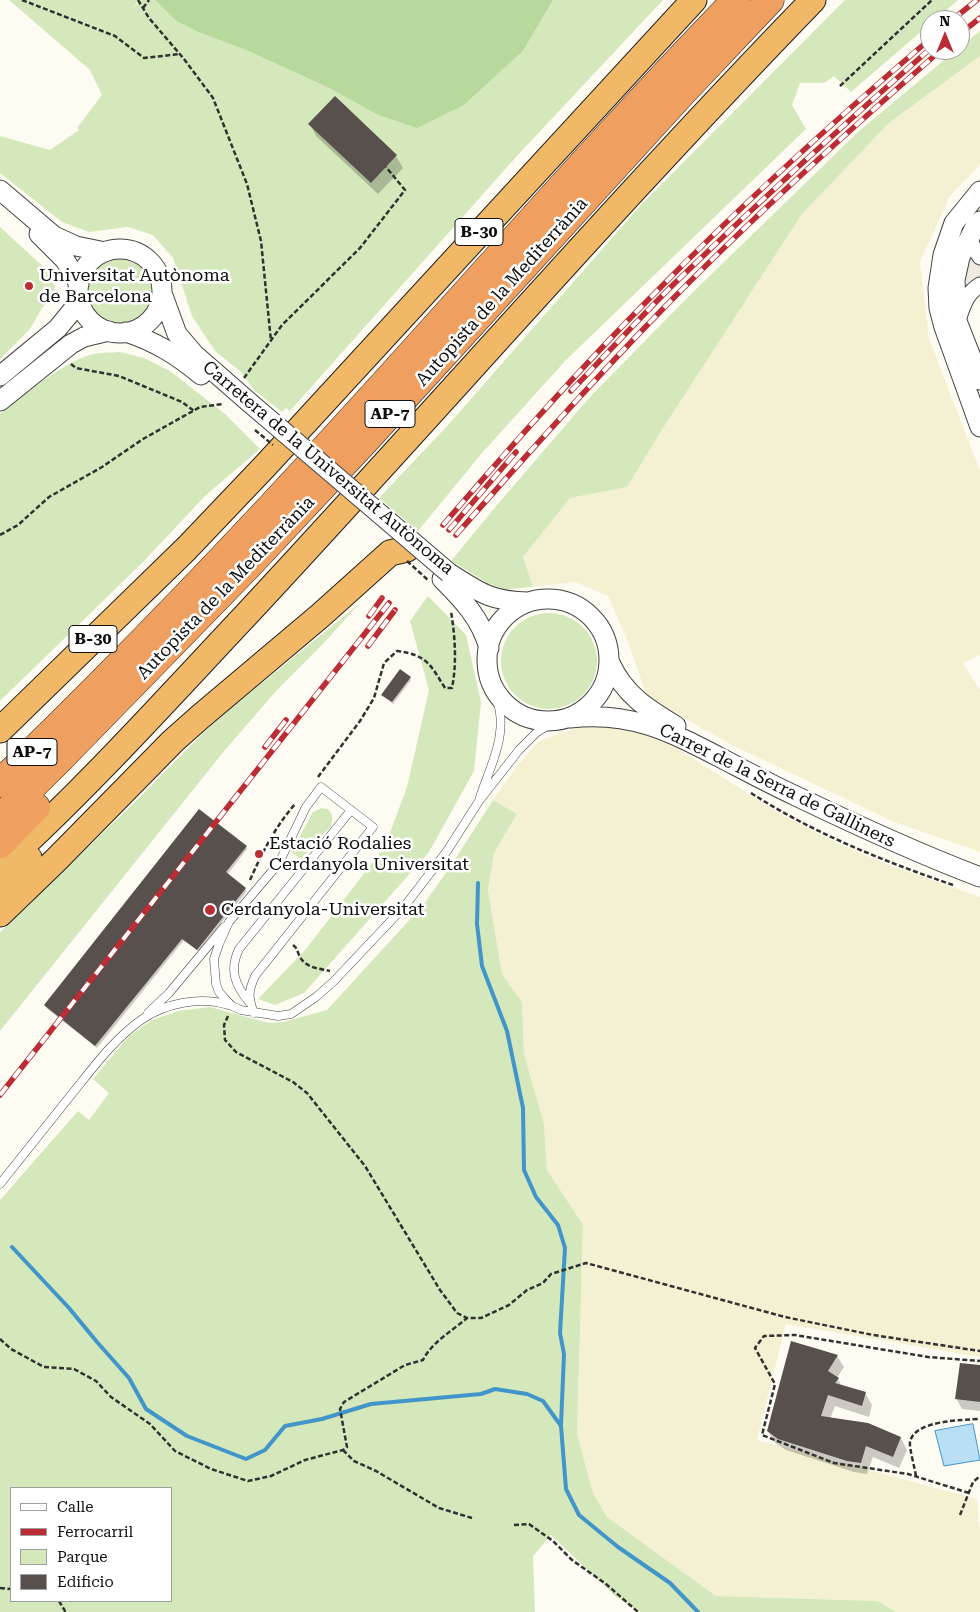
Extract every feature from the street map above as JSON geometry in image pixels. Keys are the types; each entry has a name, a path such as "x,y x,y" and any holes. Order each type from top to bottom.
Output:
{"highway":[{"name":"B-30","path":"0,730 187,548 266,466 694,0"},
{"name":"Autopista de la Mediterrània","path":"0,783 247,533 576,172 736,0"},
{"name":"Autopista de la Mediterrània","path":"0,818 58,762 201,616 364,442 683,92 770,0"},
{"path":"0,867 134,734 335,518 657,166 813,0"},
{"path":"0,716 62,654 156,567 187,548"},
{"path":"0,914 187,729 321,615 390,553 407,555"},
{"path":"0,844 117,721 201,616"},
{"path":"0,758 71,693 164,619"},
{"path":"0,890 52,833 134,734"}],"street":[{"path":"0,190 54,236 76,246 105,252 126,250 142,256 157,272 162,293 159,305 151,319 138,328 84,338 71,344 0,401"},
{"path":"978,196 954,223 944,255 938,288 939,308 944,327 980,427"},
{"path":"0,200 48,242 71,269 79,292 82,309 90,320 97,326 118,332"},
{"path":"980,222 960,257 955,280 957,321 980,380"},
{"path":"968,240 980,258"},
{"path":"0,376 58,328 79,292 83,272 88,265 105,252"},
{"path":"957,321 965,299 980,285"},
{"name":"Carretera de la Universitat Autònoma","path":"162,293 177,334 195,355 247,407 407,555 440,577 489,597 507,601 528,602"},
{"name":"Carretera de la Universitat Autònoma","path":"118,332 150,340 168,350 247,407 440,577 474,613 484,632 484,652"},
{"path":"540,599 559,600 583,609 602,628 609,648 610,664 608,673 596,693 588,703 562,720 533,720 515,712 489,689 488,667 484,652 500,623 516,608 528,602 540,599"},
{"name":"Carrer de la Serra de Galliners","path":"610,664 617,678 631,696 650,710 700,740 784,784 857,818 901,838 980,868"},
{"name":"Carrer de la Serra de Galliners","path":"562,720 602,716 639,722 660,728 680,736 846,821 980,878"}],"lane":[{"path":"479,801 495,755 500,733 500,712 489,689"},
{"path":"141,1020 168,1007 211,1000 254,1013 278,1016 291,1014 316,997 404,907 447,851 479,801 519,750 536,733 562,720"},
{"path":"0,1184 107,1050 169,993 279,863 306,807 322,787 373,827 255,976 248,991 254,1013"},
{"path":"250,1003 240,990 233,972 234,959 238,949 351,810"},
{"path":"229,922 214,959 214,971 219,992 232,1006"}],"path":[{"path":"22,0 115,36 144,58 180,54"},
{"path":"138,0 149,18 180,54 213,98 247,184 261,241 271,340"},
{"path":"143,8 149,0"},
{"path":"840,86 932,0"},
{"path":"242,381 282,325 360,248 406,190 386,167"},
{"path":"67,360 76,368 118,376 182,402 194,410"},
{"path":"0,535 18,525 49,497 102,468 143,439 200,407 223,404"},
{"path":"407,555 440,577"},
{"path":"314,781 360,721 374,698 384,663 397,651 414,653 430,665 445,688 452,688 454,677 454,631 450,608"},
{"path":"484,652 478,665 489,689"},
{"path":"250,881 267,842 285,815 297,802"},
{"path":"284,939 296,947 304,964 341,973"},
{"path":"232,1006 224,1025 225,1040 236,1052 294,1082 307,1094 366,1166 440,1290 457,1313 467,1318 481,1318 509,1305 527,1290 543,1283 551,1274 586,1264 785,1317 873,1335 980,1351"},
{"path":"0,1339 11,1349 44,1367 74,1368 96,1381 110,1397 150,1424 176,1451 211,1469 248,1481 271,1476 305,1460 343,1450 347,1447 340,1409 344,1402 405,1364 423,1360 427,1352 439,1340 467,1318"},
{"path":"969,1493 916,1476 834,1463 762,1435 775,1384 755,1348 764,1336 795,1334 928,1357 980,1361"},
{"path":"916,1476 909,1444 912,1436 920,1429 943,1421 980,1419"},
{"path":"343,1450 354,1461 376,1471 439,1508 472,1518"},
{"path":"960,1515 973,1482 980,1476"},
{"path":"514,1526 529,1524 553,1541 572,1560 606,1584 638,1612"},
{"path":"60,1602 65,1611 68,1612"}],"shaded area":[{"path":"980,56 980,165 950,196 920,262 929,338 980,471 980,655 963,663 980,690 980,852 894,822 732,745 647,697 628,642 608,596 575,582 533,587 523,557 570,498 627,487 802,214 889,123"},
{"path":"972,255 980,265 980,280 965,293 967,268"},
{"path":"584,726 619,728 645,734 667,742 782,815 837,843 889,865 980,897 980,1357 786,1324 757,1440 977,1499 980,1527 980,1612 896,1612 878,1601 716,1596 607,1517 593,1493 577,1434 583,1226 547,1170 544,1124 524,1054 522,1002 502,974 488,890 494,853 517,814 493,800 518,765 540,741"}],"green space":[{"path":"9,0 138,0 132,10 140,0 155,0 176,21 200,33 246,50 329,88 376,114 464,105 523,51 553,0 663,0 516,157 290,411 286,408 282,412 254,390 241,372 215,351 192,316 173,258 153,235 128,227 89,232 62,222 0,173 0,136 50,150 79,130 77,128 102,95 90,70"},
{"path":"155,0 553,0 523,51 464,105 417,128 376,114 329,88 246,50 200,33 176,21"},
{"path":"845,0 958,0 946,10 920,10 920,33 851,92 834,76 824,83 800,83 792,105 806,129 566,360 482,453 418,531 379,498 449,424 640,206"},
{"path":"980,31 980,56 889,123 802,214 627,487 570,498 523,557 533,587 499,590 451,561 589,398 689,296 858,132 944,60 970,60 970,39"},
{"name":"Universitat Autònoma de Barcelona","path":"0,227 50,273 55,288 50,300 42,308 30,329 0,359"},
{"path":"120,259 138,264 143,268 147,273 152,291 147,309 143,314 138,318 120,323 102,318 97,314 93,309 88,291 93,273 97,268 102,264"},
{"path":"120,352 144,358 170,371 225,414 260,449 206,495 142,563 0,701 0,414 67,365 94,354"},
{"path":"428,596 466,635 481,702 474,771 429,852 304,993 275,1005 258,999 306,949 385,846 407,787 429,690 410,621"},
{"path":"359,604 322,645 277,690 225,750 0,1031 0,932 142,795 214,722"},
{"path":"549,613 567,617 583,627 593,643 597,661 593,679 583,695 567,705 549,709 531,705 515,695 505,679 501,661 505,643 515,627 531,617"},
{"path":"493,800 517,814 494,853 488,890 502,974 522,1002 524,1054 544,1124 547,1170 583,1225 577,1434 593,1493 607,1517 716,1596 878,1601 896,1612 640,1612 615,1596 551,1535 533,1556 535,1612 0,1612 0,1200 78,1111 89,1120 109,1093 93,1079 129,1036 152,1020 178,1011 210,1007 269,1023 283,1022 327,1010 424,904"},
{"path":"321,808 328,809 331,813 331,826 301,859 291,852 313,812"}],"water":[{"path":"973,1424 980,1460 944,1466 935,1431"}],"building":[{"path":"335,96 397,155 371,183 308,124"},
{"path":"400,669 411,677 392,702 381,695"},
{"path":"199,809 247,846 226,872 246,888 197,950 182,939 95,1046 44,1005"},
{"path":"791,1341 838,1355 828,1371 839,1378 835,1383 866,1392 862,1406 828,1395 821,1416 868,1423 901,1437 893,1457 866,1446 861,1463 847,1461 778,1439 767,1431"},
{"path":"960,1363 980,1365 980,1402 955,1399"}],"waterway":[{"path":"478,883 477,924 482,966 507,1031 523,1108 524,1170 536,1197 558,1225 565,1248 560,1333 564,1354 561,1425"},
{"path":"12,1247 69,1308 129,1378 146,1409 187,1436 246,1459 265,1450 285,1426 322,1419 371,1404 481,1394 495,1389 527,1394 543,1401 561,1426 566,1489 579,1515 618,1547 670,1583 698,1612"}],"railway":[{"path":"964,10 977,0"},
{"path":"970,26 980,18"},
{"path":"443,525 520,436 627,321 721,227 859,100 920,48"},
{"path":"571,391 679,279 803,162 920,58"},
{"path":"456,535 580,396 691,280 796,180 930,60"},
{"path":"449,530 516,452"},
{"path":"369,616 382,598"},
{"path":"0,1095 389,603"},
{"path":"368,646 395,610"},
{"path":"265,747 286,720"}],"place":[{"name":"Universitat Autònoma de Barcelona","path":"29,286"},
{"name":"Estació Rodalies Cerdanyola Universitat","path":"259,854"},
{"name":"Cerdanyola-Universitat","path":"210,910"}]}
